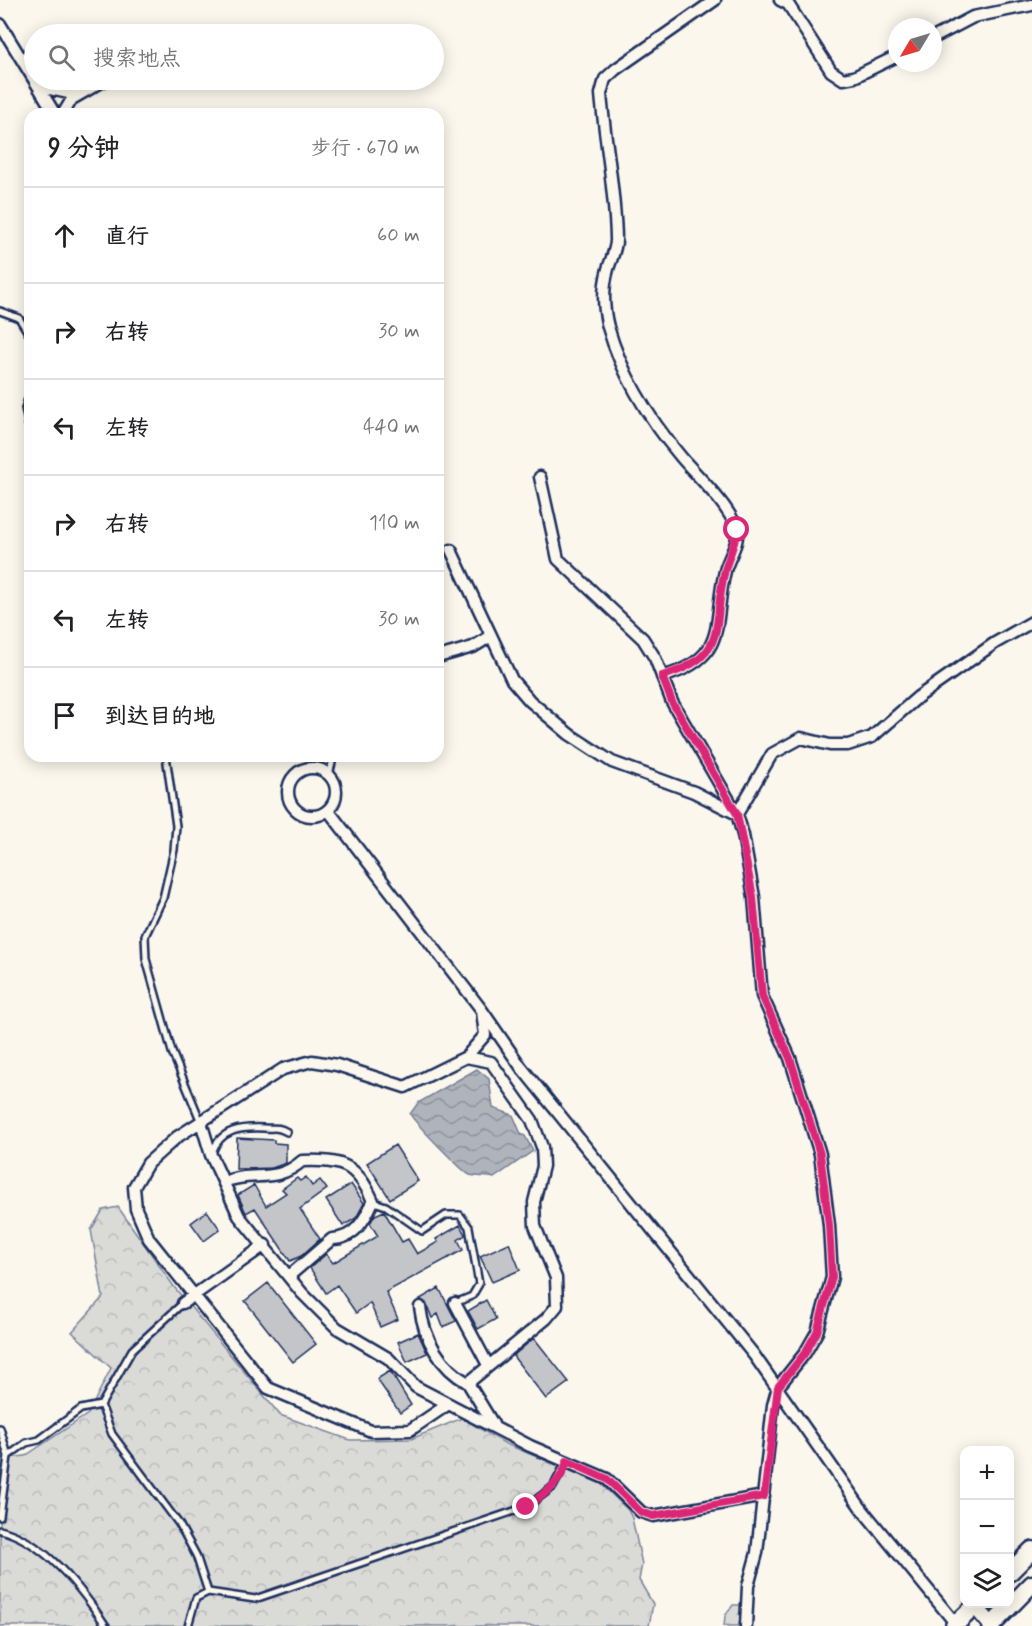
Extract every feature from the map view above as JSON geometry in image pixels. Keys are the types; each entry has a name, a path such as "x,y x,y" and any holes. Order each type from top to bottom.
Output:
{"main road":[{"path":"1014,1568 1032,1550"},
{"path":"992,1626 1032,1584"},
{"path":"956,1625 973,1608"}],"street":[{"path":"662,676 684,670 712,647 718,628 725,571 734,547 737,530 728,513 667,441 624,374 608,325 604,296 617,242 601,94 604,79 616,69 715,0"},
{"path":"780,0 788,4 831,71 843,79 854,77 888,60"},
{"path":"942,33 973,16 1032,5"},
{"path":"0,24 24,64"},
{"path":"40,90 51,108"},
{"path":"55,90 78,95"},
{"path":"67,108 72,99 87,90"},
{"path":"540,477 558,559 643,639 656,658 672,702 737,814 753,897 762,996 790,1058 820,1154 829,1225 832,1277 817,1332 805,1353 778,1387 757,1553 748,1586 746,1626"},
{"path":"451,550 512,680 530,700 569,734 612,762 694,792 737,814"},
{"path":"737,814 772,754 801,738 830,745 848,745 872,737 918,697 995,643 1032,622"},
{"path":"444,655 473,647 491,636"},
{"path":"315,768 329,775 336,789 333,804 328,810 314,816 299,812 290,799 288,791 294,777 307,769 315,768"},
{"path":"328,810 481,1009 521,1067 778,1387 861,1508 956,1625"},
{"path":"447,1405 410,1430 371,1431 268,1388 149,1239 136,1209 134,1187 148,1163 177,1137 283,1069 312,1061 337,1065 405,1087 466,1058 485,1035 481,1009"},
{"path":"466,1058 491,1062 532,1120 542,1147 543,1166 534,1202 535,1226 556,1278 557,1306 546,1319 468,1383"},
{"path":"201,1122 211,1155 239,1216 337,1328 388,1358 416,1387 447,1405 493,1424 530,1446 607,1479 641,1512 653,1516 764,1496"},
{"path":"224,1182 244,1176 270,1178 290,1171 302,1161 322,1160 346,1164 365,1184 373,1202 363,1221 342,1239 332,1239 289,1275"},
{"path":"183,1303 265,1245"},
{"path":"455,1303 488,1365"},
{"path":"420,1306 422,1325 443,1364 453,1374 468,1383 493,1424"},
{"path":"978,1608 992,1626"}],"lane":[{"path":"0,311 19,318 24,326"},
{"path":"167,762 176,826 174,850 163,898 145,936 146,959 172,1052 201,1122"},
{"path":"329,775 332,762"},
{"path":"211,1155 219,1139 230,1131 248,1127 278,1126 287,1131"},
{"path":"373,1202 386,1206 422,1231 446,1215 460,1215 469,1227 479,1284 472,1296 455,1303"},
{"path":"8,1455 26,1443 39,1440 81,1409 101,1405 132,1350 183,1303"},
{"path":"101,1405 112,1434 179,1524 196,1555 208,1592"},
{"path":"0,1428 8,1455 0,1517"},
{"path":"188,1626 196,1598 208,1592 255,1599 526,1507 553,1487 564,1471 567,1461"},
{"path":"0,1530 16,1534 47,1556 106,1626"}],"green space":[{"path":"118,1207 175,1288 280,1415 350,1440 411,1439 462,1418 506,1444 600,1483 628,1510 632,1518 642,1564 639,1580 653,1604 649,1626 0,1626 0,1459 25,1456 88,1414 111,1368 72,1332 103,1297 91,1230 103,1210"},
{"path":"733,1605 742,1605 739,1626 724,1626 725,1616"}],"water":[{"path":"477,1069 489,1079 493,1108 513,1115 521,1134 525,1136 533,1151 494,1178 470,1175 466,1172 449,1157 410,1114 418,1103"}],"building":[{"path":"237,1138 274,1140 274,1143 286,1144 286,1163 272,1168 236,1169"},
{"path":"395,1145 418,1181 390,1199 367,1163"},
{"path":"306,1177 312,1186 320,1180 327,1189 300,1209 320,1239 301,1256 290,1261 255,1208 246,1213 238,1195 254,1185 266,1206 286,1193 282,1189 297,1178 300,1181"},
{"path":"351,1184 364,1203 356,1218 343,1226 326,1200"},
{"path":"207,1211 220,1229 204,1241 191,1223"},
{"path":"384,1211 402,1242 408,1239 417,1254 438,1242 436,1239 460,1225 465,1235 458,1240 463,1250 386,1292 398,1319 380,1327 370,1303 356,1313 337,1285 326,1293 310,1268 326,1254 333,1263 378,1236 370,1223 375,1215"},
{"path":"509,1243 520,1270 492,1282 480,1256"},
{"path":"268,1283 316,1344 293,1362 245,1301"},
{"path":"439,1288 456,1321 443,1327 438,1314 432,1318 426,1303 420,1299"},
{"path":"486,1300 496,1319 478,1329 468,1311"},
{"path":"418,1333 427,1353 407,1362 398,1342"},
{"path":"534,1338 569,1382 546,1399 513,1356"},
{"path":"390,1371 411,1405 400,1413 377,1379"}],"route":[{"path":"526,1507 553,1487 564,1471 567,1461 607,1479 641,1512 653,1516 670,1515 764,1496 773,1405 778,1387 805,1353 817,1332 832,1277 829,1225 820,1154 790,1058 774,1028 762,996 753,897 743,835 737,814 672,702 662,676 684,670 712,647 718,628 725,571 734,547 737,530"}]}
